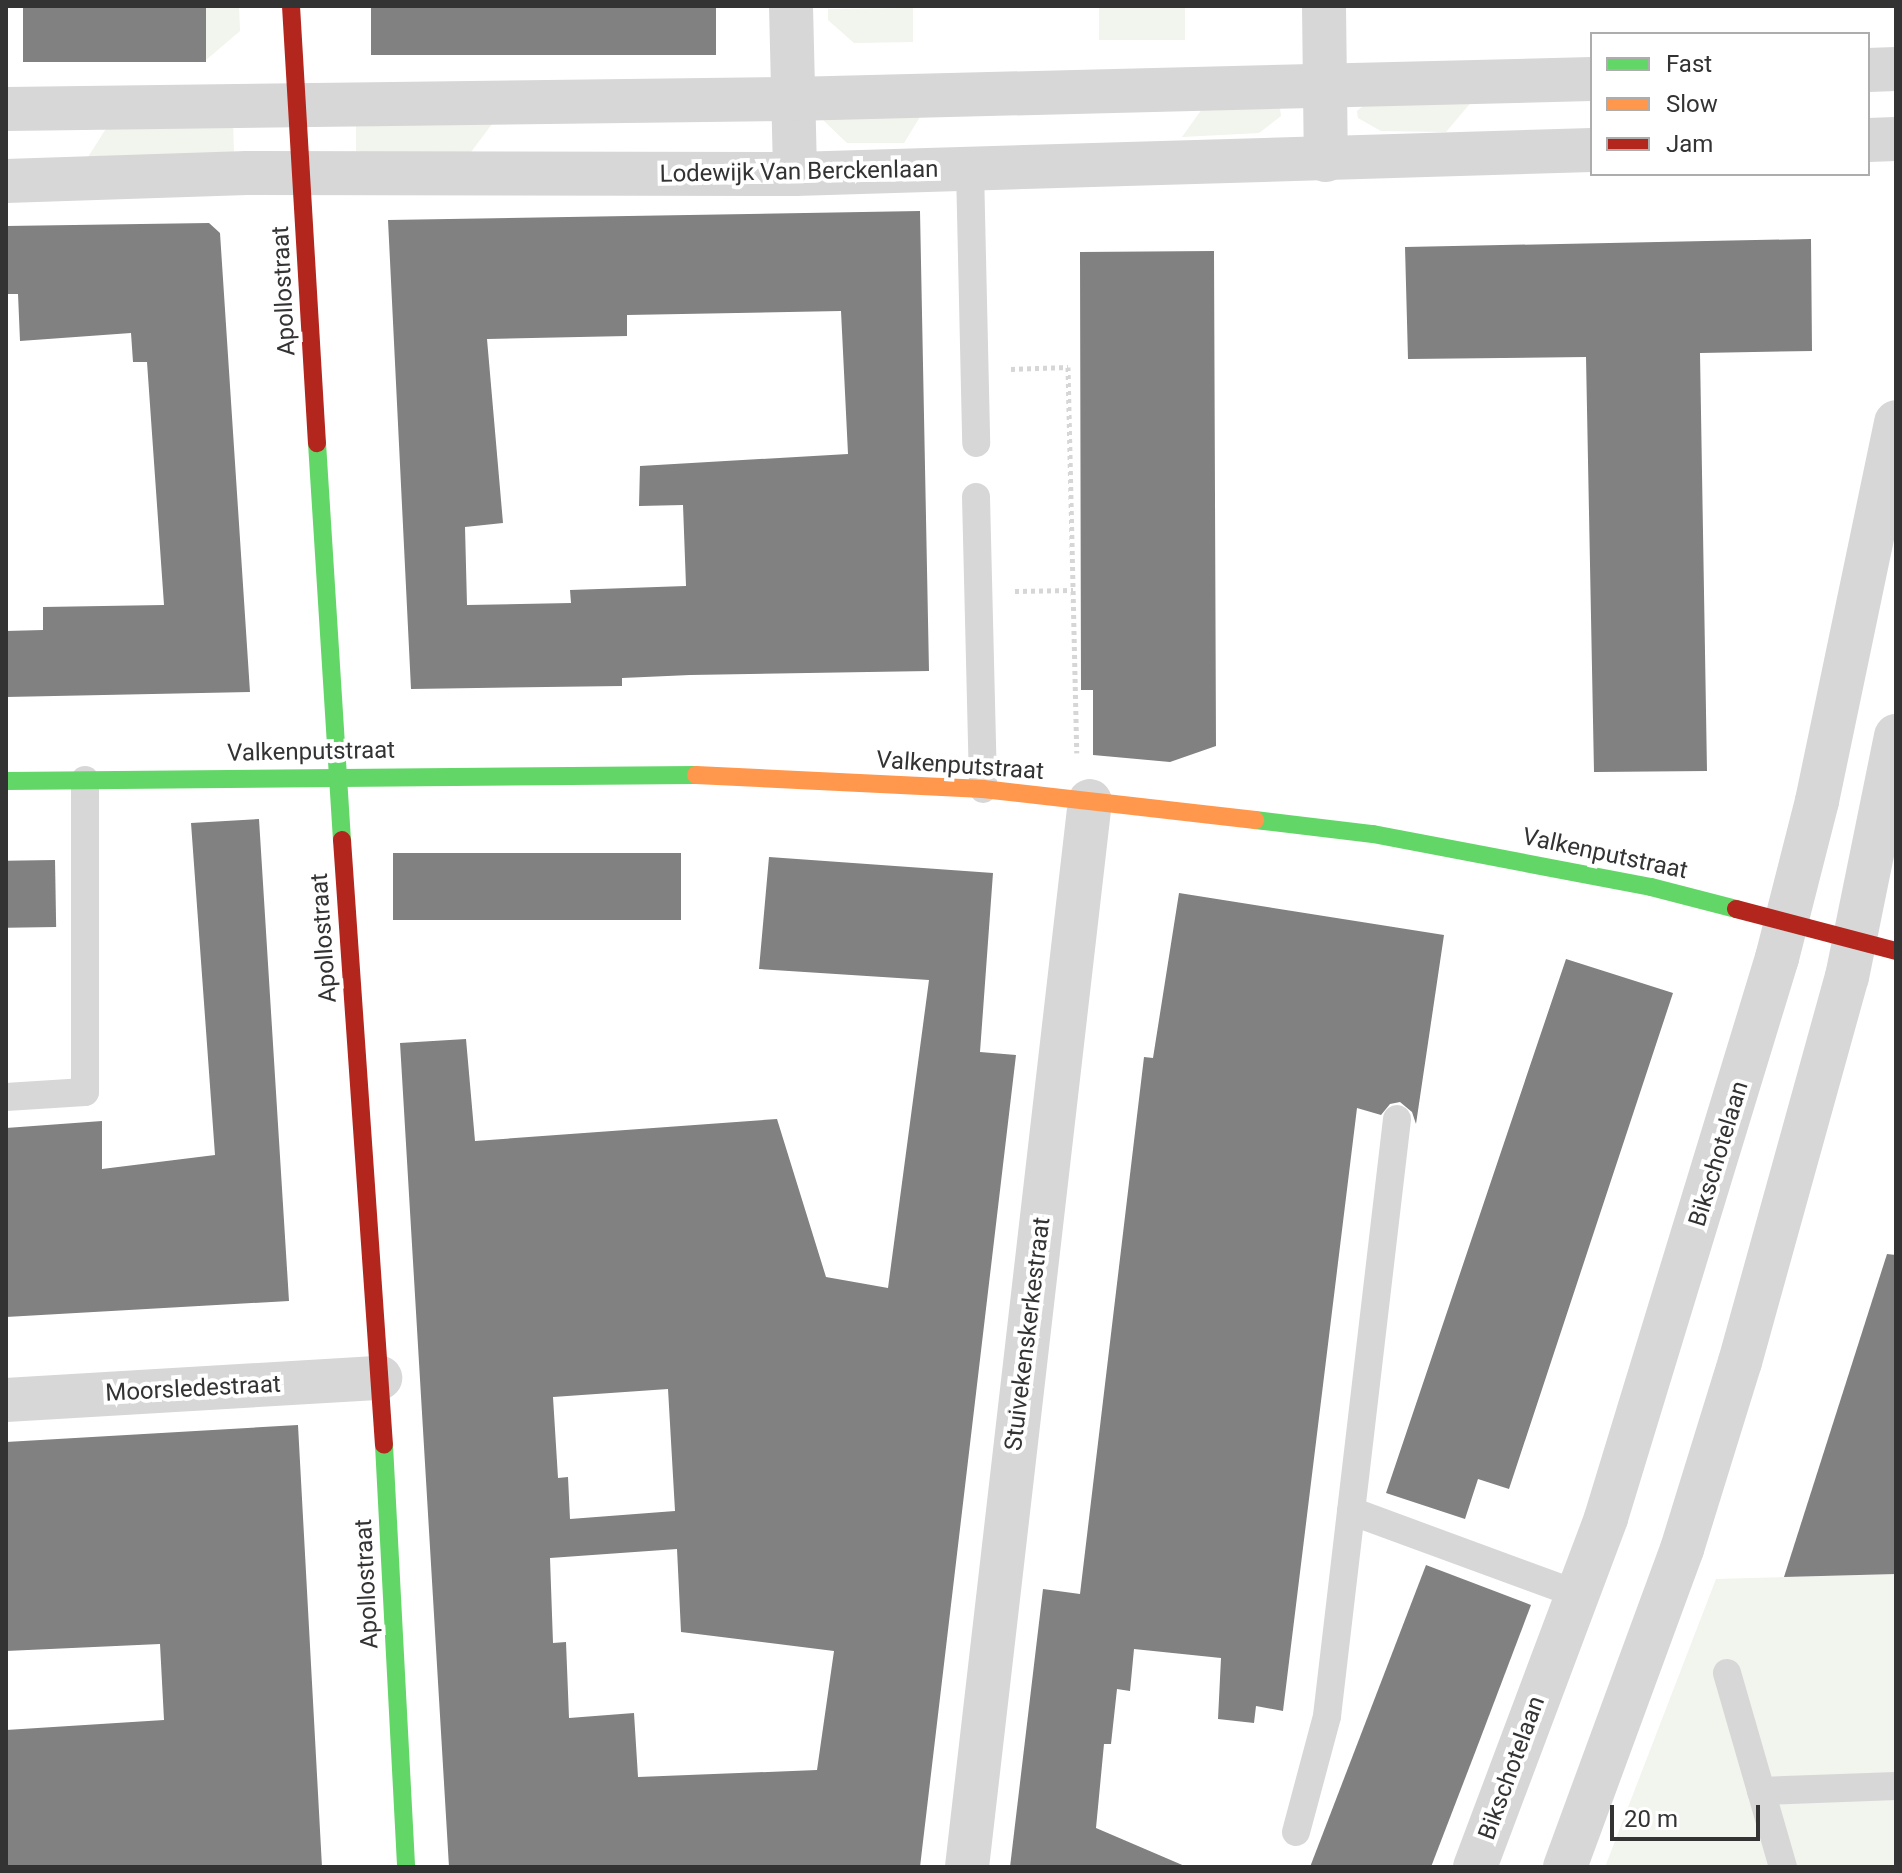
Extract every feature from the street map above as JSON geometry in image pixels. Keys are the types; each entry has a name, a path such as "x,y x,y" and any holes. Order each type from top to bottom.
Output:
{"street":[{"name":"Apollostraat","path":"291,6 337,776 380,1378 406,1867"},
{"path":"791,6 795,174"},
{"path":"1324,6 1326,160"},
{"path":"1870,70 1896,69"},
{"path":"6,109 1325,89 1590,79"},
{"path":"1870,140 1896,139"},
{"name":"Lodewijk Van Berckenlaan","path":"6,181 303,173 795,174 1590,150"},
{"name":"Bikschotelaan","path":"1475,1867 1577,1594 1664,1340 1787,921 1817,801 1896,422"},
{"path":"1565,1867 1682,1549 1740,1362 1847,977 1896,736"},
{"name":"Valkenputstraat","path":"6,781 685,774 983,789 1084,782 1651,887 1896,951"},
{"name":"Stuivekenskerkestraat","path":"967,1867 1084,782"},
{"name":"Moorsledestraat","path":"6,1400 380,1378"}],"lane":[{"path":"970,169 976,443"},
{"path":"976,497 983,789"},
{"path":"6,1097 85,1092 85,780"},
{"path":"1296,1832 1327,1716 1397,1119"},
{"path":"1351,1511 1577,1594"},
{"path":"1727,1673 1783,1867"},
{"path":"1761,1791 1896,1786"}],"path":[{"path":"974,371 1068,367 1073,590 1084,782"},
{"path":"979,592 1073,590"}],"shaded area":[{"path":"206,6 239,6 240,31 206,60"},
{"path":"1099,6 1185,6 1185,40 1099,40"},
{"path":"913,8 913,42 854,43 828,20 828,9"},
{"path":"1473,100 1446,132 1381,131 1358,118 1357,111 1364,105"},
{"path":"1280,108 1281,116 1259,133 1182,137 1202,109"},
{"path":"923,112 904,143 847,143 822,119"},
{"path":"495,120 471,152 356,152 356,123"},
{"path":"233,123 234,155 88,157 109,124"},
{"path":"1896,1574 1896,1867 1605,1867 1716,1579"}],"building":[{"path":"23,6 206,6 206,62 23,62"},
{"path":"371,6 716,6 716,55 371,55"},
{"path":"920,211 929,671 622,678 622,686 411,689 388,220","holes":["841,311 848,454 640,466 639,506 683,505 686,586 570,590 571,603 467,605 465,527 503,523 487,339 627,336 627,315"]},
{"path":"209,223 220,233 250,692 6,697 6,631 43,630 43,607 164,605 147,362 133,362 131,333 20,341 18,294 6,294 6,226"},
{"path":"1811,239 1812,351 1700,353 1707,771 1594,772 1586,357 1408,359 1405,247"},
{"path":"1214,251 1216,746 1170,762 1093,755 1093,690 1081,690 1080,252"},
{"path":"259,819 289,1301 6,1317 6,1128 102,1121 102,1169 215,1155 191,823"},
{"path":"393,853 681,853 681,920 393,920"},
{"path":"769,857 993,873 980,1052 1016,1055 920,1867 449,1867 400,1043 466,1039 475,1141 777,1119 826,1277 888,1288 929,980 759,969","holes":["668,1389 675,1511 570,1519 568,1477 558,1478 553,1397","677,1549 681,1632 834,1651 817,1770 638,1777 634,1713 569,1718 566,1642 553,1643 550,1558"]},
{"path":"55,860 56,927 7,928 6,861"},
{"path":"1179,893 1444,935 1416,1124 1412,1112 1400,1102 1390,1104 1381,1115 1357,1108 1283,1711 1256,1706 1254,1723 1218,1719 1221,1658 1134,1649 1130,1691 1117,1689 1111,1744 1104,1744 1096,1828 1187,1867 1010,1867 1043,1589 1080,1594 1144,1057 1153,1058"},
{"path":"1566,959 1673,993 1509,1489 1478,1479 1465,1519 1386,1493"},
{"path":"1887,1254 1896,1255 1896,1574 1784,1577"},
{"path":"298,1425 322,1867 6,1867 6,1730 164,1720 160,1644 6,1651 6,1442"},
{"path":"1426,1565 1531,1605 1476,1750 1431,1867 1310,1867"}],"traffic: fast":[{"path":"317,443 342,840"},
{"path":"6,781 696,775"},
{"path":"1255,820 1373,834 1651,887 1736,909"},
{"path":"384,1445 406,1867"}],"traffic: slow":[{"path":"696,775 983,789 1255,820"}],"traffic: jam":[{"path":"291,6 317,443"},
{"path":"342,840 384,1445"},
{"path":"1736,909 1896,951"}]}
